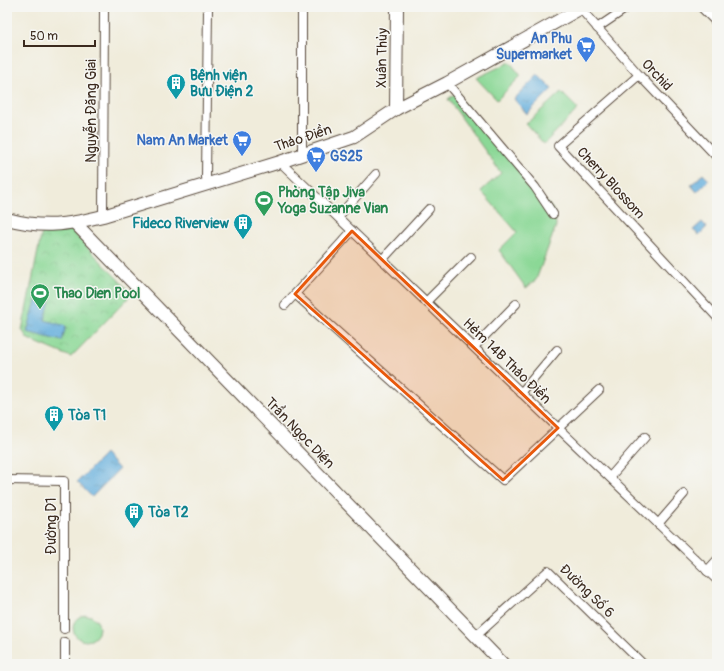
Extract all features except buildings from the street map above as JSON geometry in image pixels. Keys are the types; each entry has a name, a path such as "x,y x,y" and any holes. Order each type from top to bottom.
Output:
{"street":[{"name":"Nguyễn Đăng Giai","path":"103,216 104,7"},
{"path":"207,183 208,7"},
{"path":"302,7 302,154"},
{"name":"Xuân Thủy","path":"396,109 397,7"},
{"path":"597,28 628,7"},
{"path":"701,7 717,23"},
{"name":"Thảo Điền","path":"7,218 38,225 75,223 103,216 207,183 280,162 354,137 396,109 581,8"},
{"name":"Orchid","path":"581,8 639,75 717,156"},
{"name":"Cherry Blossom","path":"639,75 558,146 717,318"},
{"path":"446,83 535,187 553,214"},
{"name":"Hẻm 14B Thảo Điền","path":"280,162 717,580"},
{"path":"338,217 376,174"},
{"path":"382,260 429,209"},
{"name":"Trần Ngọc Diện","path":"75,223 503,664"},
{"path":"285,305 352,231"},
{"path":"426,302 471,257"},
{"path":"294,294 503,480 599,390"},
{"path":"474,347 516,304"},
{"path":"521,393 557,350"},
{"path":"610,477 645,437"},
{"name":"Đường D1","path":"7,480 64,481 64,629"},
{"path":"658,524 684,494"},
{"path":"707,571 717,560"},
{"name":"Đường Số 6","path":"476,636 548,571 643,664"},
{"path":"64,664 65,642"}],"highlighted area":[{"path":"352,231 558,428 503,480 295,294"}],"green space":[{"path":"510,62 521,76 497,100 476,78"},
{"path":"561,92 578,109 544,144 526,124"},
{"path":"455,94 555,212 556,226 536,280 526,288 499,250 517,232 481,191 501,173 448,99"},
{"path":"71,230 132,294 71,357 28,339 22,330 42,231"},
{"path":"86,615 95,619 99,628 95,637 86,641 77,637 73,628 77,619"}],"water":[{"path":"538,75 552,89 527,114 514,99"},
{"path":"703,174 709,180 697,192 691,185"},
{"path":"702,222 707,227 699,235 693,230"},
{"name":"Thao Dien Pool","path":"37,297 50,301 45,320 66,326 62,341 27,332"},
{"path":"105,454 119,469 92,497 77,482"}],"place":[{"name":"An Phu Supermarket","path":"586,63"},
{"name":"Bệnh viện Bưu Điện 2","path":"176,100"},
{"name":"Nam An Market","path":"242,157"},
{"name":"GS25","path":"316,173"},
{"name":"Phòng Tập Jiva Yoga Suzanne Vian","path":"264,217"},
{"name":"Fideco Riverview","path":"243,240"},
{"name":"Thao Dien Pool","path":"40,310"},
{"name":"Tòa T1","path":"54,432"},
{"name":"Tòa T2","path":"134,529"}]}
